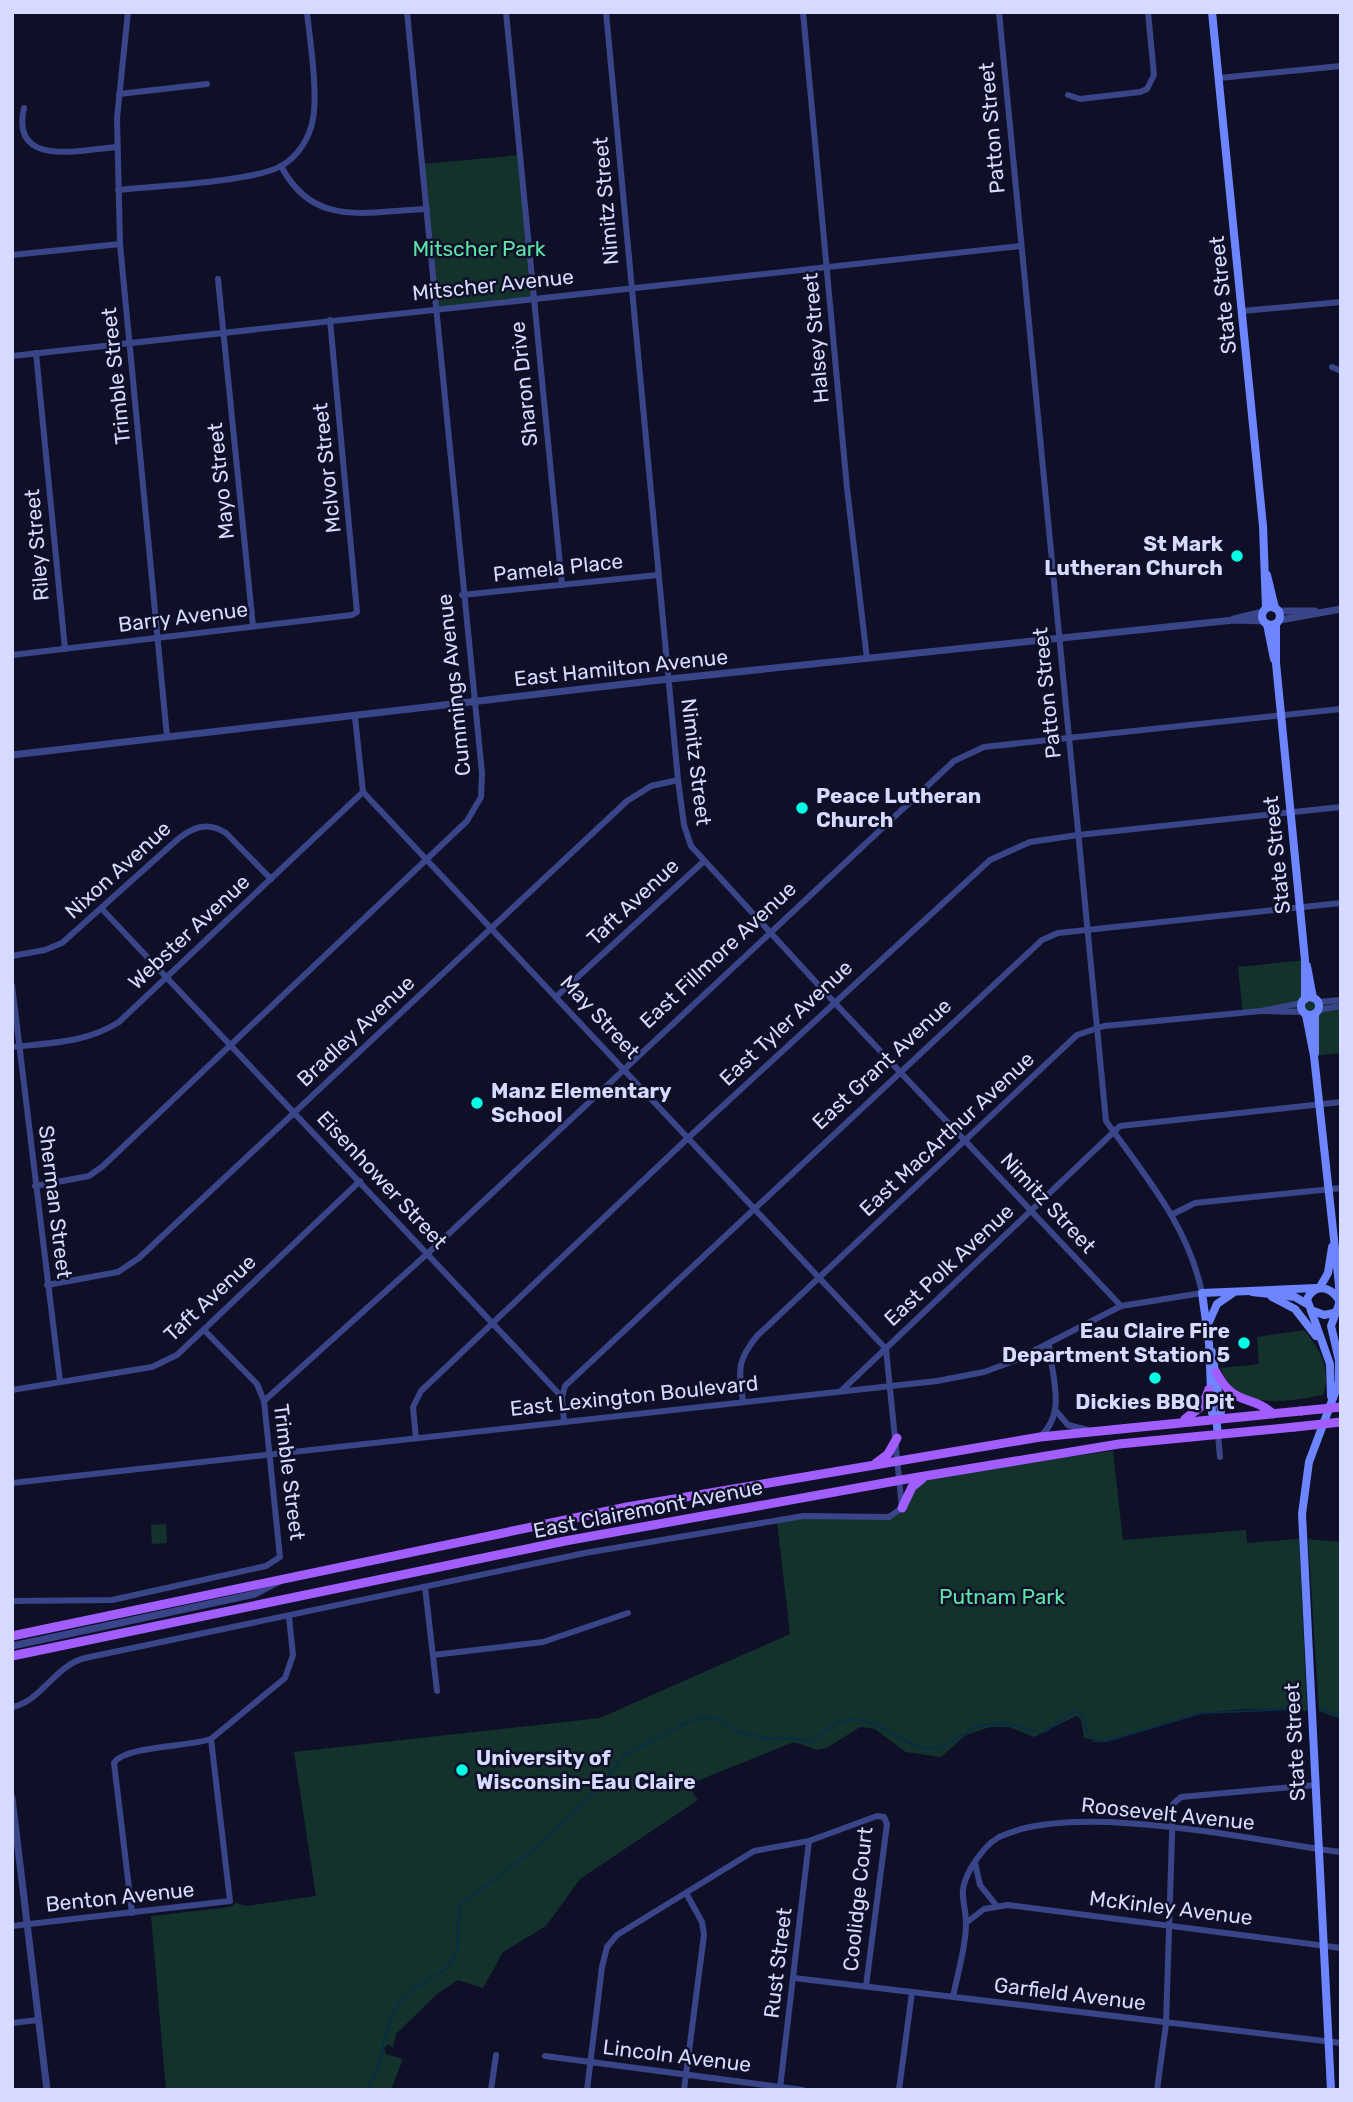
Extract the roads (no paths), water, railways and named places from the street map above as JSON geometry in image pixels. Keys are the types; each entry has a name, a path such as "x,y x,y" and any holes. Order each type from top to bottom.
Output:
{"main road":[{"name":"State Street","path":"1212,12 1327,1189 1340,1277 1339,1300"},
{"name":"State Street","path":"1318,1288 1328,1273 1333,1240"},
{"name":"East Lexington Boulevard","path":"1202,1293 1318,1288"},
{"path":"1318,1288 1333,1292 1339,1300 1334,1313 1324,1315 1309,1307 1309,1295 1318,1288"},
{"name":"East Lexington Boulevard","path":"1243,1290 1295,1297 1309,1307"},
{"path":"1208,1328 1217,1304 1228,1295 1243,1290"},
{"name":"Patton Street","path":"1202,1293 1208,1328 1209,1389 1218,1434"},
{"path":"1267,1295 1298,1312 1325,1351"},
{"name":"State Street","path":"1309,1307 1332,1371 1331,1396 1307,1470 1302,1514 1331,2090"},
{"name":"State Street","path":"1331,1396 1337,1389 1340,1374 1338,1352 1331,1331 1334,1313"},
{"name":"Patton Street","path":"1209,1343 1221,1412 1216,1418"},
{"path":"1216,1372 1232,1395 1264,1406 1273,1414"},
{"path":"1183,1421 1203,1405 1209,1389"},
{"name":"East Clairemont Avenue","path":"12,1636 627,1507 1040,1437 1341,1407"},
{"name":"East Clairemont Avenue","path":"12,1658 565,1541 901,1480 1119,1444 1341,1422"},
{"path":"872,1466 888,1454 897,1438"},
{"path":"902,1508 912,1487 926,1476"}],"street":[{"name":"Trimble Street","path":"128,12 116,146 120,244 160,637 167,737"},
{"path":"118,190 257,174 281,166 298,153 314,118 307,12"},
{"name":"Cummings Avenue","path":"35,1186 89,1177 428,860 467,821 481,797 407,12"},
{"name":"Sharon Drive","path":"506,12 562,585"},
{"name":"Nimitz Street","path":"606,12 678,780 684,825 691,846 768,932 1121,1306"},
{"name":"Halsey Street","path":"803,12 867,659"},
{"name":"Patton Street","path":"999,12 1106,1121 1173,1214 1190,1247 1202,1293"},
{"path":"1068,95 1080,99 1147,89 1154,75 1149,12"},
{"path":"1219,78 1341,66"},
{"path":"119,93 207,84"},
{"path":"24,108 22,130 27,140 41,150 55,152 116,146"},
{"path":"281,166 292,187 321,209 344,212 426,209"},
{"path":"12,255 120,244"},
{"name":"Mitscher Avenue","path":"12,356 1020,246"},
{"name":"Mayo Street","path":"218,279 253,626"},
{"path":"1242,312 1341,302"},
{"name":"McIvor Street","path":"330,320 357,612"},
{"name":"Riley Street","path":"36,353 65,649"},
{"path":"1332,367 1341,371"},
{"name":"Pamela Place","path":"462,596 658,575"},
{"name":"East Hamilton Avenue","path":"12,755 668,680 1341,608"},
{"name":"Barry Avenue","path":"12,655 352,615 357,612"},
{"name":"East Fillmore Avenue","path":"264,1401 426,1254 954,761 984,747 1341,709"},
{"path":"355,717 363,792"},
{"name":"Bradley Avenue","path":"47,1285 118,1272 139,1258 627,801 651,786 678,780"},
{"name":"May Street","path":"363,792 886,1349"},
{"name":"Webster Avenue","path":"15,1047 82,1039 101,1033 119,1022 363,792"},
{"name":"East Tyler Avenue","path":"416,1438 413,1407 421,1391 688,1138 990,860 1030,842 1341,807"},
{"name":"Nixon Avenue","path":"12,956 45,950 62,943 178,839 197,827 217,827 226,833 271,879"},
{"name":"Taft Avenue","path":"557,996 703,862"},
{"name":"East Grant Avenue","path":"562,1397 565,1386 1027,950 1058,933 1341,903"},
{"name":"Eisenhower Street","path":"102,908 562,1397"},
{"name":"Sherman Street","path":"12,985 15,1047 60,1381"},
{"path":"1310,1006 1341,999"},
{"path":"1310,1006 1341,1006"},
{"name":"East MacArthur Avenue","path":"743,1402 738,1370 744,1353 757,1336 1077,1035 1096,1028 1310,1006"},
{"path":"1114,1131 1120,1126 1341,1102"},
{"name":"East Polk Avenue","path":"840,1392 1114,1131"},
{"name":"Taft Avenue","path":"12,1390 152,1367 177,1355 360,1181"},
{"path":"1173,1214 1195,1203 1341,1188"},
{"name":"East Lexington Boulevard","path":"12,1483 891,1386 984,1371 1049,1345 1121,1306 1202,1293"},
{"name":"Trimble Street","path":"12,1601 112,1600 266,1566 280,1557 264,1401 257,1384 204,1330"},
{"path":"1040,1437 1051,1427 1056,1411 1049,1345"},
{"path":"12,1707 31,1699 58,1670 76,1660 585,1553 819,1515 889,1517 902,1508 900,1461 886,1349"},
{"path":"562,1397 564,1421"},
{"path":"1056,1411 1068,1425 1090,1430"},
{"name":"Patton Street","path":"1218,1434 1220,1457"},
{"path":"12,1646 255,1594 281,1581"},
{"path":"425,1587 437,1691"},
{"path":"433,1655 543,1642 628,1613"},
{"path":"132,1913 114,1768 116,1758 125,1752 185,1746 211,1739 285,1678 293,1655 289,1617"},
{"name":"Benton Avenue","path":"12,1926 230,1901 211,1739"},
{"path":"1157,2090 1166,2024 1173,1804 1181,1797 1315,1785"},
{"path":"12,1798 47,2090"},
{"name":"Coolidge Court","path":"810,1841 877,1816 884,1817 887,1824 866,1986"},
{"name":"Roosevelt Avenue","path":"953,1997 966,1923 961,1904 964,1884 975,1863 988,1846 999,1838 1062,1822 1104,1822 1341,1852"},
{"path":"587,2090 607,1947 617,1935 754,1851 810,1841"},
{"name":"Rust Street","path":"780,2088 810,1841"},
{"path":"966,1923 984,1909 996,1905 980,1885 975,1863"},
{"path":"684,2090 704,1935 702,1922 686,1893"},
{"name":"McKinley Avenue","path":"996,1905 1341,1948"},
{"name":"Garfield Avenue","path":"794,1978 1341,2043"},
{"path":"899,2090 912,1992"},
{"path":"12,2023 38,2020"},
{"path":"491,2090 496,2055"},
{"name":"Lincoln Avenue","path":"545,2056 803,2090"}],"waterway":[{"path":"368,2090 378,2069 388,2026 396,2008 409,1993 440,1973 454,1958 461,1904 540,1845 595,1791 626,1754 694,1719 715,1718 737,1731 768,1739 791,1738 811,1742 837,1722 854,1719 873,1723 922,1749 933,1749 946,1745 977,1726 1006,1723 1039,1733 1074,1711 1083,1715 1086,1730 1094,1741 1107,1741 1201,1713 1292,1709"},
{"path":"1322,1709 1341,1717"}],"place":[{"name":"St Mark Lutheran Church","path":"1237,556"},
{"name":"Peace Lutheran Church","path":"802,808"},
{"name":"Manz Elementary School","path":"477,1103"},
{"name":"Eau Claire Fire Department Station 5","path":"1244,1343"},
{"name":"Dickies BBQ Pit","path":"1155,1378"},
{"name":"University of Wisconsin-Eau Claire","path":"462,1770"}],"park label":[{"name":"Mitscher Park","path":"479,249"},
{"name":"Putnam Park","path":"1002,1597"}]}
